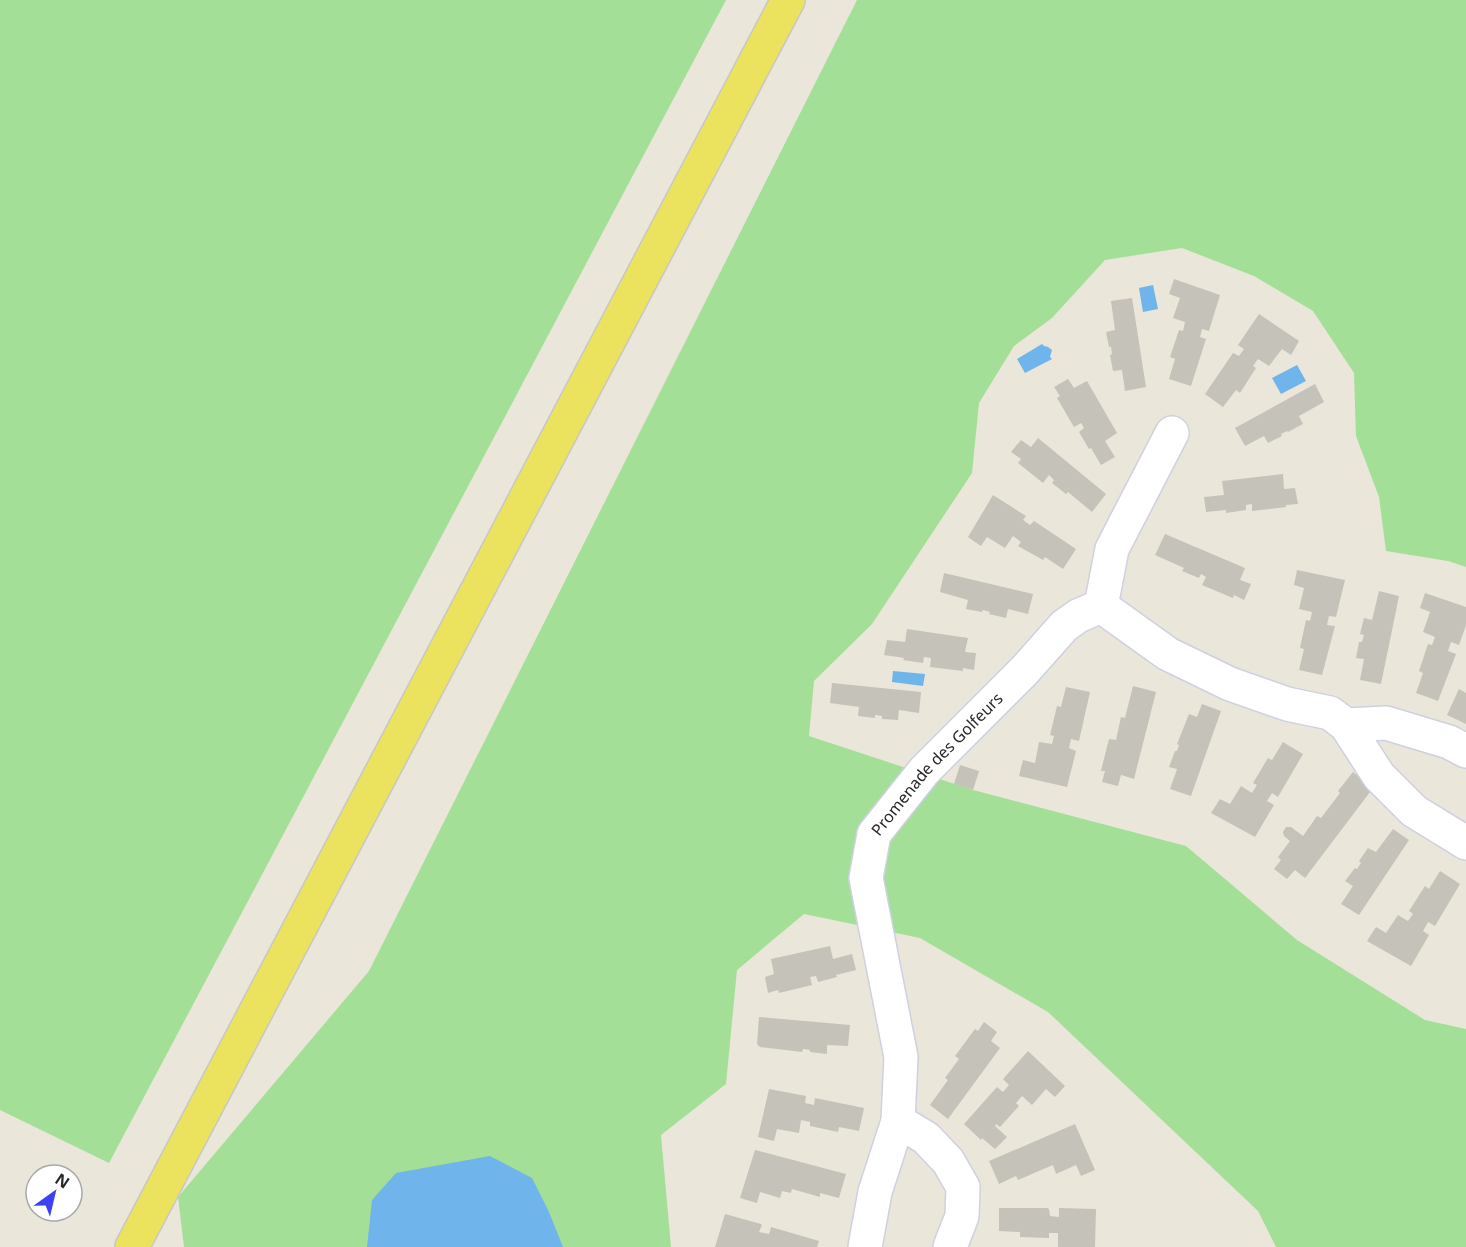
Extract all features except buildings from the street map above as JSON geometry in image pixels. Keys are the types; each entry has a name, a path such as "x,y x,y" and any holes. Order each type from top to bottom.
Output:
{"main road":[{"path":"132,1247 788,0"}],"street":[{"path":"1172,433 1112,549 1101,606 1168,654 1230,684 1287,704 1330,713 1346,725 1379,776 1414,811 1466,843"},
{"name":"Promenade des Golfeurs","path":"865,1247 875,1192 898,1121 901,1057 866,878 874,834 924,771 1024,671 1064,626 1078,616 1101,606"},
{"path":"1346,725 1386,723 1449,742 1466,751"},
{"path":"898,1121 926,1138 948,1161 963,1187 962,1216 950,1247"}],"green space":[{"path":"0,0 726,0 109,1163 0,1110"},
{"path":"857,0 1466,0 1466,567 1448,561 1386,551 1379,497 1356,436 1354,373 1313,311 1254,276 1182,248 1105,260 1052,318 1014,346 979,403 972,473 872,624 814,681 809,736 973,790 1186,846 1297,940 1425,1020 1466,1029 1466,1247 1276,1247 1258,1211 1048,1012 920,938 804,914 737,970 726,1084 661,1135 671,1247 184,1247 178,1197 369,971"}],"water":[{"path":"1153,285 1158,309 1143,312 1139,288"},
{"path":"1042,344 1052,350 1050,357 1052,359 1025,373 1017,359"},
{"path":"1297,365 1306,381 1281,394 1272,378"},
{"path":"893,671 925,674 923,686 892,682"},
{"path":"490,1156 532,1178 563,1247 367,1247 372,1200 396,1173"}]}
